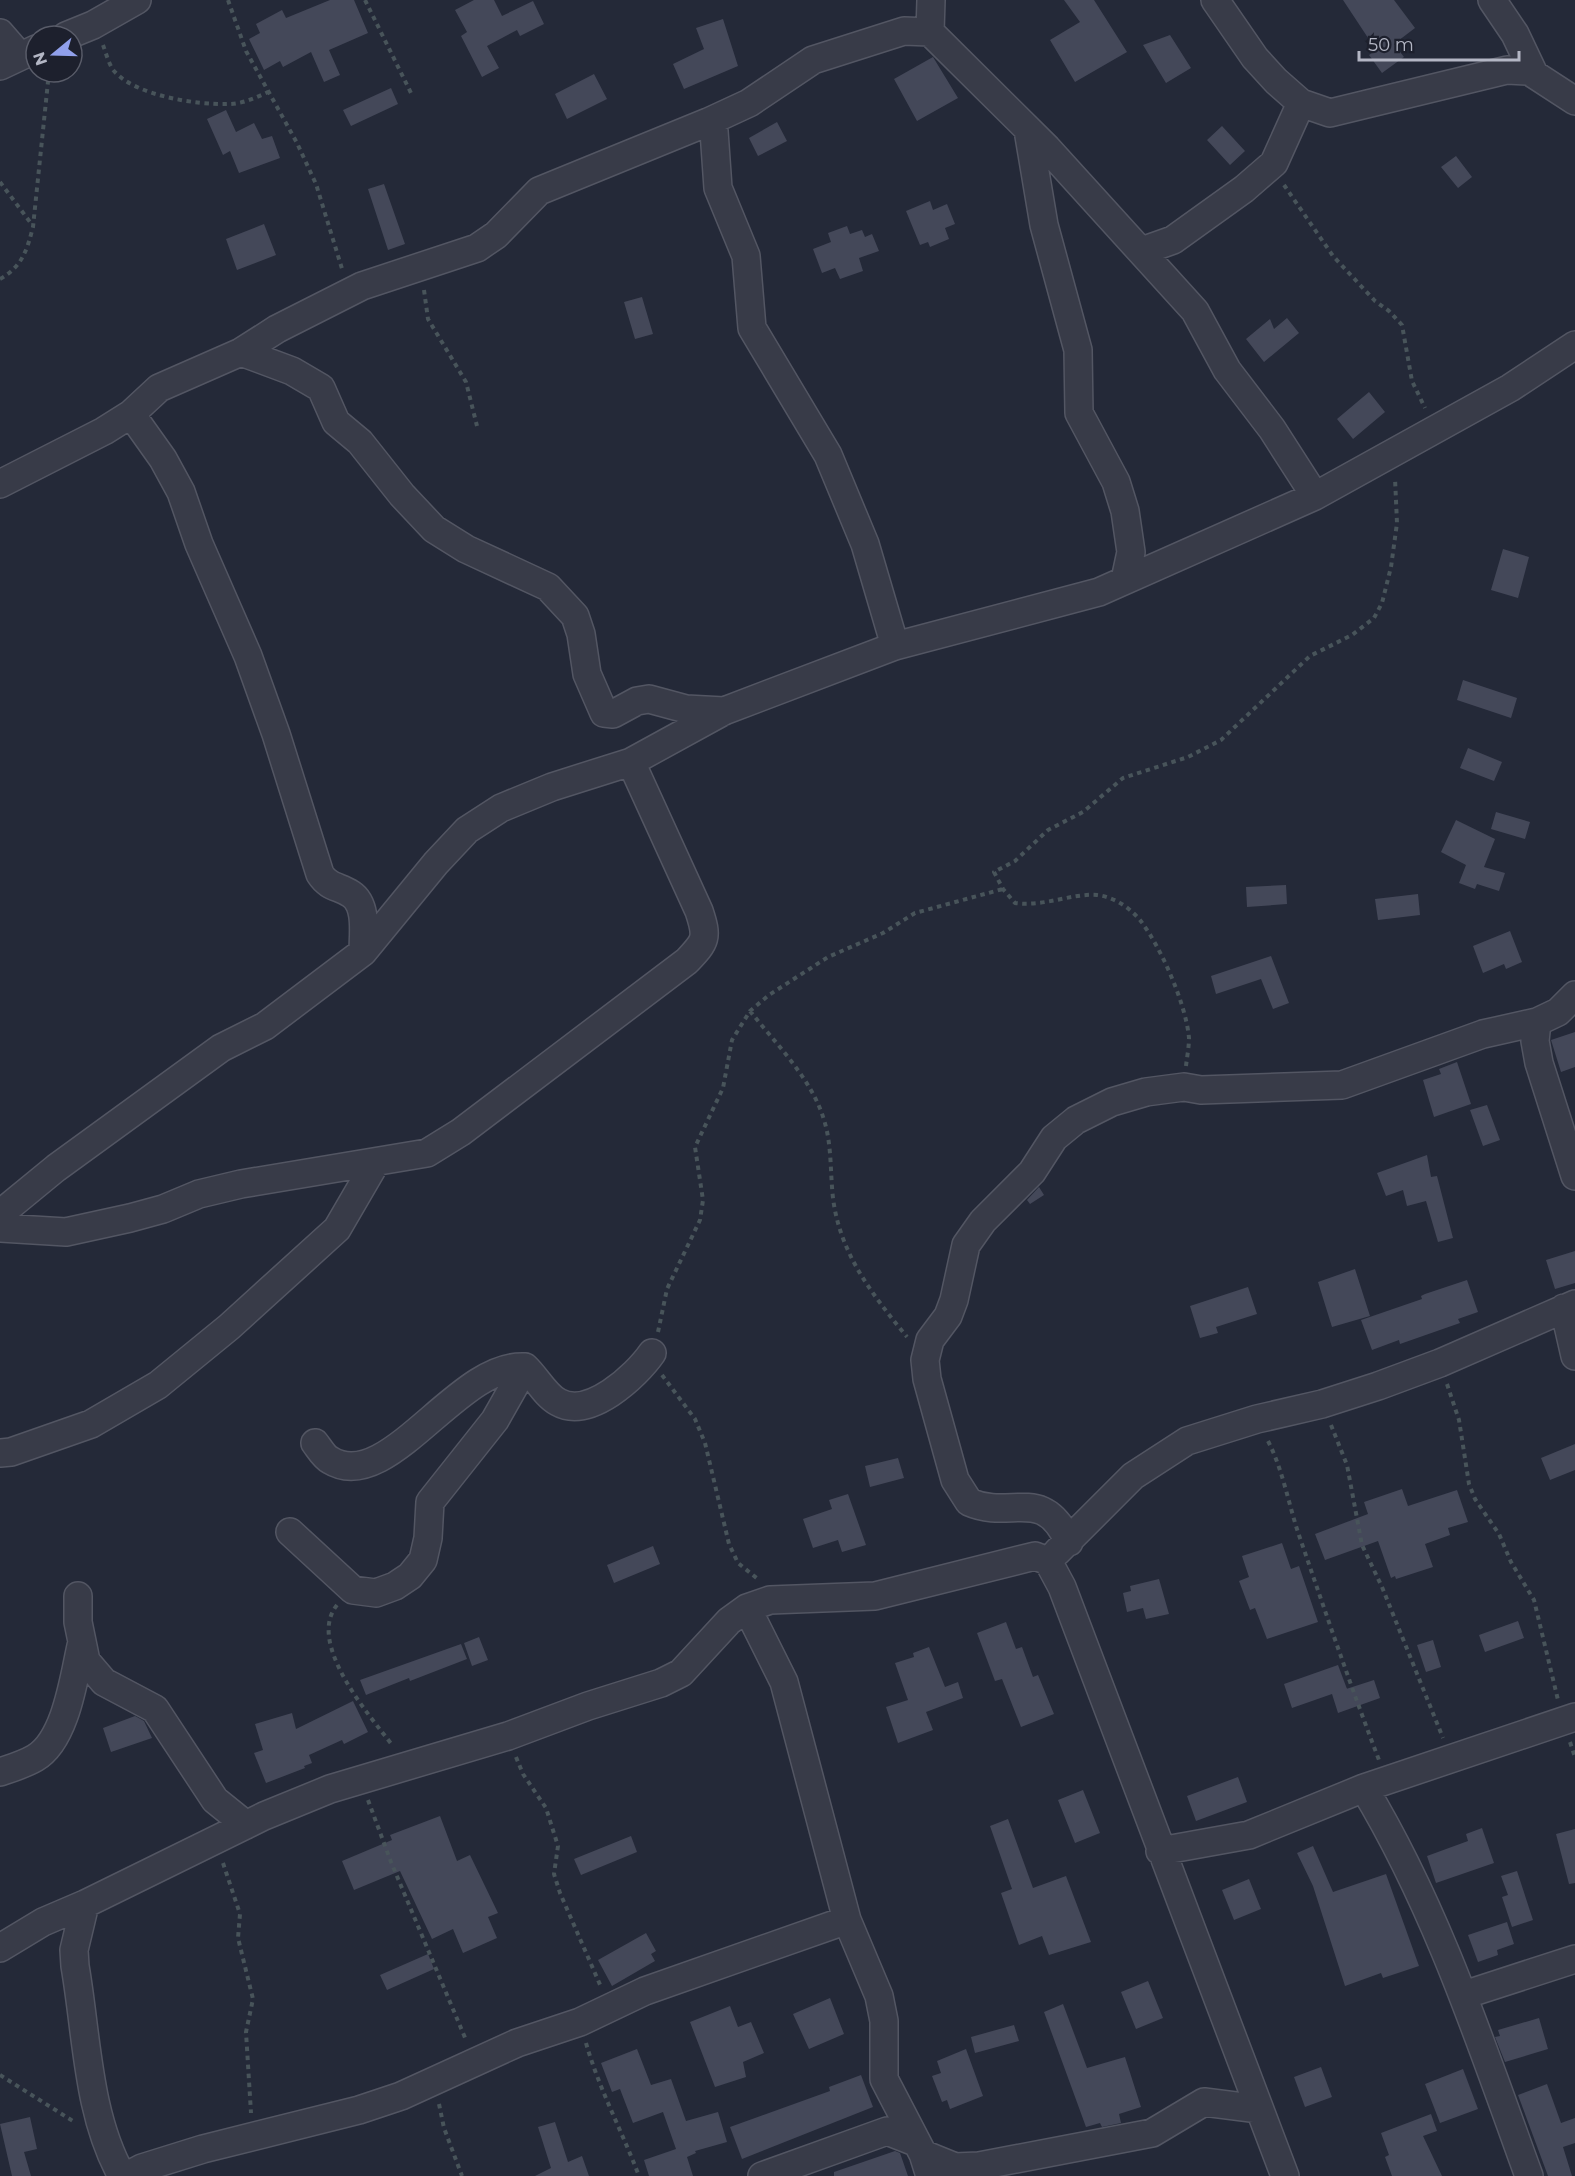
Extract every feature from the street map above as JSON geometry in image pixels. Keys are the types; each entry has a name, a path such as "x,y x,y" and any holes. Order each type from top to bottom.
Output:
{"street":[{"path":"84,28 137,0"},
{"path":"930,32 931,0"},
{"path":"1215,0 1255,58 1301,103 1330,113 1344,112 1486,73 1507,70 1529,71 1575,101"},
{"path":"1492,0 1515,34 1534,74"},
{"path":"0,484 104,431 131,414 159,388 241,352 291,322 350,292 477,248 496,235 539,191 708,122 761,96 813,60 895,33 930,32 1028,130 1195,311 1227,370 1272,429 1315,496"},
{"path":"0,33 19,57"},
{"path":"1142,251 1173,240 1244,189 1274,163 1301,103"},
{"path":"708,122 714,131 718,188 746,256 752,328 828,455 865,544 895,646"},
{"path":"1028,130 1035,159 1044,225 1078,350 1079,413 1116,482 1125,511 1131,552 1125,580"},
{"path":"291,322 287,351 292,371"},
{"path":"0,1214 56,1168 212,1054 265,1026 363,952 429,871 467,830 501,808 552,788 631,762 724,711 895,646 1099,592 1315,496 1510,388 1575,345"},
{"path":"241,352 292,371 321,388 336,423 360,442 402,495 434,529 466,549 548,587 575,616 581,634 587,674 604,713 613,714 637,701 649,699 686,709 724,711"},
{"path":"131,414 163,459 181,492 199,544 248,656 276,734 320,874 335,889 352,894 362,908 363,952"},
{"path":"0,1228 66,1232 163,1209 199,1194 241,1184 427,1153 461,1132 687,961 703,945 706,932 699,911 631,762"},
{"path":"1069,1542 1061,1526 1050,1513 1033,1507 994,1509 969,1502 955,1480 927,1379 925,1360 930,1340 948,1316 954,1300 966,1245 983,1221 1032,1172 1054,1138 1076,1120 1112,1102 1146,1092 1184,1087 1201,1090 1342,1085 1483,1034 1537,1022 1558,1012 1575,995"},
{"path":"1537,1022 1535,1041 1539,1064 1575,1176"},
{"path":"1503,1031 1520,1037 1539,1064"},
{"path":"0,1453 11,1452 91,1424 158,1385 229,1327 337,1229 376,1162"},
{"path":"1048,1561 1133,1476 1187,1441 1257,1419 1322,1404 1440,1363 1569,1306 1575,1356"},
{"path":"315,1443 328,1460 353,1467 370,1463 412,1437 452,1399 495,1372 514,1367 525,1367 558,1402 571,1405 593,1402 612,1393 642,1366 652,1353"},
{"path":"290,1532 350,1588 376,1593 395,1586 410,1576 423,1560 428,1538 430,1502 495,1420 525,1367"},
{"path":"0,1948 43,1922 86,1904 215,1839 330,1789 508,1736 588,1706 661,1683 681,1673 729,1621 747,1608 770,1600 875,1596 1035,1556 1048,1561 1062,1587 1160,1851 1285,2176"},
{"path":"78,1596 81,1646 86,1661 104,1682 155,1709 215,1800 246,1825"},
{"path":"747,1608 784,1682 847,1920 879,1996 884,2021 884,2079 922,2158"},
{"path":"0,1772 37,1757 49,1744 67,1705 81,1646"},
{"path":"1160,1851 1249,1835 1375,1784 1569,1719"},
{"path":"1375,1784 1408,1870 1464,1995 1529,2176"},
{"path":"86,1904 74,1950 75,1966 94,2092 106,2142 122,2176"},
{"path":"127,2176 142,2168 359,2110 401,2096 475,2062 548,2032 580,2022 672,1980 847,1920"},
{"path":"1464,1995 1575,1959"},
{"path":"762,2176 887,2131 922,2158 955,2167 980,2166 1152,2133 1204,2102 1260,2109"}],"path":[{"path":"228,0 246,51 297,143 316,184 350,292"},
{"path":"365,0 412,95"},
{"path":"84,34 100,37 113,70 146,91 169,97 228,104 245,102 268,92"},
{"path":"0,279 19,264 28,249 33,227 48,84"},
{"path":"1274,163 1281,181 1333,256 1375,301 1389,311 1402,325 1412,381 1437,430"},
{"path":"0,182 33,227"},
{"path":"444,259 424,289 426,311 436,335 466,382 477,426"},
{"path":"1184,1087 1189,1040 1185,1020 1166,966 1139,920 1118,901 1096,895 1030,905 1015,903 1003,889 994,872 1015,861 1048,830 1083,812 1124,778 1188,757 1221,740 1310,656 1352,635 1374,618 1382,603 1391,567 1397,523 1394,454"},
{"path":"791,1600 755,1578 738,1563 729,1544 705,1443 695,1419 662,1374 652,1353 667,1289 700,1220 703,1200 695,1147 723,1088 732,1040 750,1011 769,995 828,957 883,933 915,913 1003,889"},
{"path":"750,1011 815,1096 825,1121 838,1225 848,1254 873,1295 925,1360"},
{"path":"1440,1363 1459,1420 1469,1484 1475,1499 1499,1534 1510,1562 1534,1600 1569,1719"},
{"path":"1322,1404 1347,1465 1362,1545 1382,1587 1450,1758"},
{"path":"1257,1419 1278,1464 1289,1508 1338,1654 1375,1784"},
{"path":"350,1588 329,1614 327,1626 332,1654 365,1710 408,1766"},
{"path":"508,1736 523,1774 546,1808 558,1846 554,1874 560,1893 612,2008"},
{"path":"360,1780 391,1862 475,2062"},
{"path":"215,1839 240,1914 238,1938 253,1999 246,2032 251,2097 250,2138"},
{"path":"580,2022 593,2068 620,2125 639,2176"},
{"path":"0,2075 106,2142"},
{"path":"434,2080 444,2128 462,2176"}],"building":[{"path":"330,0 354,0 368,33 329,50 340,75 324,82 311,52 283,67 280,61 264,70 249,39 260,33 256,24 282,10 286,18"},
{"path":"474,0 494,0 502,16 533,1 544,24 520,36 517,30 487,46 499,68 482,77 461,36 467,32 455,10"},
{"path":"1064,0 1094,0 1127,52 1075,82 1050,40 1080,22"},
{"path":"1343,0 1394,0 1415,28 1394,44 1404,57 1382,73 1369,55 1376,50"},
{"path":"723,19 738,66 684,89 673,64 704,49 696,28"},
{"path":"1170,35 1191,68 1166,83 1143,45"},
{"path":"933,57 958,98 917,121 894,79"},
{"path":"594,74 607,99 567,119 555,94"},
{"path":"391,88 398,104 351,126 343,110"},
{"path":"226,110 236,132 254,123 262,139 272,136 280,158 239,173 230,151 223,155 207,119"},
{"path":"777,122 787,141 758,156 749,138"},
{"path":"1222,126 1245,151 1230,165 1207,140"},
{"path":"1456,156 1472,177 1458,188 1441,167"},
{"path":"384,184 405,244 388,250 368,189"},
{"path":"930,201 933,210 947,204 955,224 945,228 949,239 930,247 928,242 920,245 906,211"},
{"path":"264,224 276,255 237,270 226,239"},
{"path":"847,226 850,234 862,230 865,237 872,234 879,251 859,258 863,271 840,279 835,268 822,273 813,249 831,242 828,233"},
{"path":"642,297 653,334 635,339 624,302"},
{"path":"1287,318 1299,333 1264,362 1246,339 1270,319 1274,329"},
{"path":"1369,392 1385,412 1353,439 1337,419"},
{"path":"1503,549 1529,557 1518,598 1491,590"},
{"path":"1463,680 1517,698 1511,718 1457,700"},
{"path":"1468,748 1502,762 1494,781 1460,768"},
{"path":"1496,812 1530,822 1525,839 1491,829"},
{"path":"1456,820 1495,839 1484,867 1505,873 1499,891 1477,884 1475,889 1459,883 1466,865 1441,852"},
{"path":"1286,885 1287,904 1247,907 1246,887"},
{"path":"1418,894 1420,915 1378,920 1375,899"},
{"path":"1510,931 1522,962 1506,969 1504,964 1483,973 1473,946"},
{"path":"1271,956 1289,1003 1273,1009 1261,979 1216,994 1211,976"},
{"path":"1575,1032 1575,1067 1561,1072 1551,1040"},
{"path":"1457,1062 1471,1104 1434,1117 1423,1080 1441,1074 1439,1069"},
{"path":"1487,1105 1500,1140 1483,1146 1470,1110"},
{"path":"1427,1155 1431,1177 1437,1176 1453,1238 1438,1242 1426,1201 1407,1206 1403,1190 1386,1196 1377,1173"},
{"path":"1039,1187 1044,1195 1030,1204 1027,1200"},
{"path":"1575,1251 1575,1283 1555,1289 1546,1260"},
{"path":"1355,1269 1370,1316 1332,1327 1318,1282"},
{"path":"1467,1280 1478,1312 1458,1319 1460,1323 1400,1344 1399,1340 1372,1350 1361,1320 1422,1299 1421,1296 1425,1294"},
{"path":"1248,1287 1257,1314 1216,1327 1218,1333 1200,1338 1190,1306"},
{"path":"1575,1444 1575,1470 1550,1480 1541,1458"},
{"path":"898,1458 904,1478 870,1487 865,1466"},
{"path":"1402,1489 1408,1506 1457,1490 1468,1522 1448,1528 1450,1535 1425,1544 1433,1567 1396,1579 1395,1576 1391,1578 1378,1541 1325,1560 1315,1534 1368,1514 1364,1502"},
{"path":"848,1494 866,1545 842,1552 838,1540 813,1548 803,1519 832,1509 829,1500"},
{"path":"1282,1543 1291,1569 1299,1566 1318,1622 1267,1639 1255,1608 1250,1610 1239,1581 1249,1577 1242,1556"},
{"path":"653,1546 660,1564 614,1583 607,1565"},
{"path":"1159,1579 1169,1614 1146,1619 1143,1608 1127,1612 1123,1593 1131,1591 1130,1586"},
{"path":"1518,1621 1524,1638 1485,1652 1479,1635"},
{"path":"1006,1622 1016,1649 1022,1647 1033,1677 1038,1675 1054,1714 1021,1727 1002,1679 995,1681 977,1633"},
{"path":"479,1637 488,1660 472,1666 464,1643"},
{"path":"1433,1640 1441,1667 1426,1672 1417,1645"},
{"path":"461,1644 467,1659 366,1695 360,1680"},
{"path":"929,1647 945,1687 958,1682 963,1698 926,1712 933,1730 898,1743 886,1707 908,1700 895,1663 914,1657 913,1653"},
{"path":"1338,1665 1347,1689 1374,1680 1380,1698 1338,1713 1332,1694 1292,1708 1284,1684"},
{"path":"353,1701 368,1732 344,1744 342,1740 309,1755 312,1763 304,1766 305,1768 266,1783 254,1753 263,1750 255,1724 292,1713 296,1729"},
{"path":"135,1716 144,1721 152,1738 111,1752 103,1728"},
{"path":"1238,1777 1247,1802 1196,1821 1187,1796"},
{"path":"1083,1790 1100,1833 1075,1843 1058,1800"},
{"path":"440,1816 457,1861 470,1855 498,1913 488,1917 497,1938 463,1953 453,1929 432,1939 400,1871 354,1890 342,1861 392,1840 390,1835"},
{"path":"1008,1819 1033,1888 1066,1876 1091,1942 1049,1955 1042,1936 1019,1945 1001,1893 1012,1889 990,1826"},
{"path":"1482,1828 1494,1863 1436,1883 1427,1856 1468,1841 1466,1834"},
{"path":"1575,1829 1575,1883 1569,1884 1556,1834"},
{"path":"631,1836 637,1852 581,1875 574,1859"},
{"path":"1313,1846 1333,1892 1386,1874 1419,1966 1383,1978 1381,1973 1345,1986 1313,1886 1297,1853"},
{"path":"1517,1871 1533,1920 1512,1927 1502,1897 1508,1895 1501,1876"},
{"path":"1249,1879 1261,1909 1234,1920 1222,1890"},
{"path":"1507,1922 1514,1944 1497,1950 1498,1955 1478,1962 1468,1935"},
{"path":"646,1933 656,1951 651,1954 655,1961 612,1986 598,1960"},
{"path":"428,1954 434,1969 387,1990 380,1975"},
{"path":"1148,1981 1163,2018 1136,2029 1121,1992"},
{"path":"830,1998 844,2034 809,2049 793,2014"},
{"path":"1063,2004 1087,2068 1125,2057 1141,2107 1119,2114 1121,2123 1102,2127 1100,2123 1086,2127 1044,2012"},
{"path":"730,2006 738,2027 751,2022 764,2053 743,2062 746,2077 715,2087 690,2022"},
{"path":"1539,2018 1548,2049 1505,2062 1495,2037 1500,2036 1498,2030"},
{"path":"1014,2025 1019,2041 975,2053 971,2037"},
{"path":"637,2049 651,2085 671,2079 686,2121 718,2112 727,2142 695,2151 696,2153 687,2157 693,2176 649,2176 644,2160 676,2149 663,2112 633,2123 620,2089 612,2092 601,2063"},
{"path":"966,2049 983,2096 950,2109 947,2100 942,2102 932,2076 941,2073 937,2061"},
{"path":"1321,2067 1332,2097 1305,2107 1294,2077"},
{"path":"1463,2069 1478,2109 1440,2123 1425,2084"},
{"path":"861,2075 873,2107 742,2159 730,2127 830,2091 829,2087"},
{"path":"1547,2084 1561,2123 1575,2118 1575,2143 1563,2147 1572,2176 1548,2176 1518,2095"},
{"path":"1431,2114 1437,2131 1423,2136 1442,2176 1392,2176 1385,2157 1389,2155 1381,2133"},
{"path":"30,2117 37,2149 24,2152 31,2176 12,2176 0,2124"},
{"path":"555,2122 568,2162 582,2156 589,2176 535,2176 551,2168 538,2127"},
{"path":"895,2151 900,2153 908,2176 834,2176 834,2172"}]}
